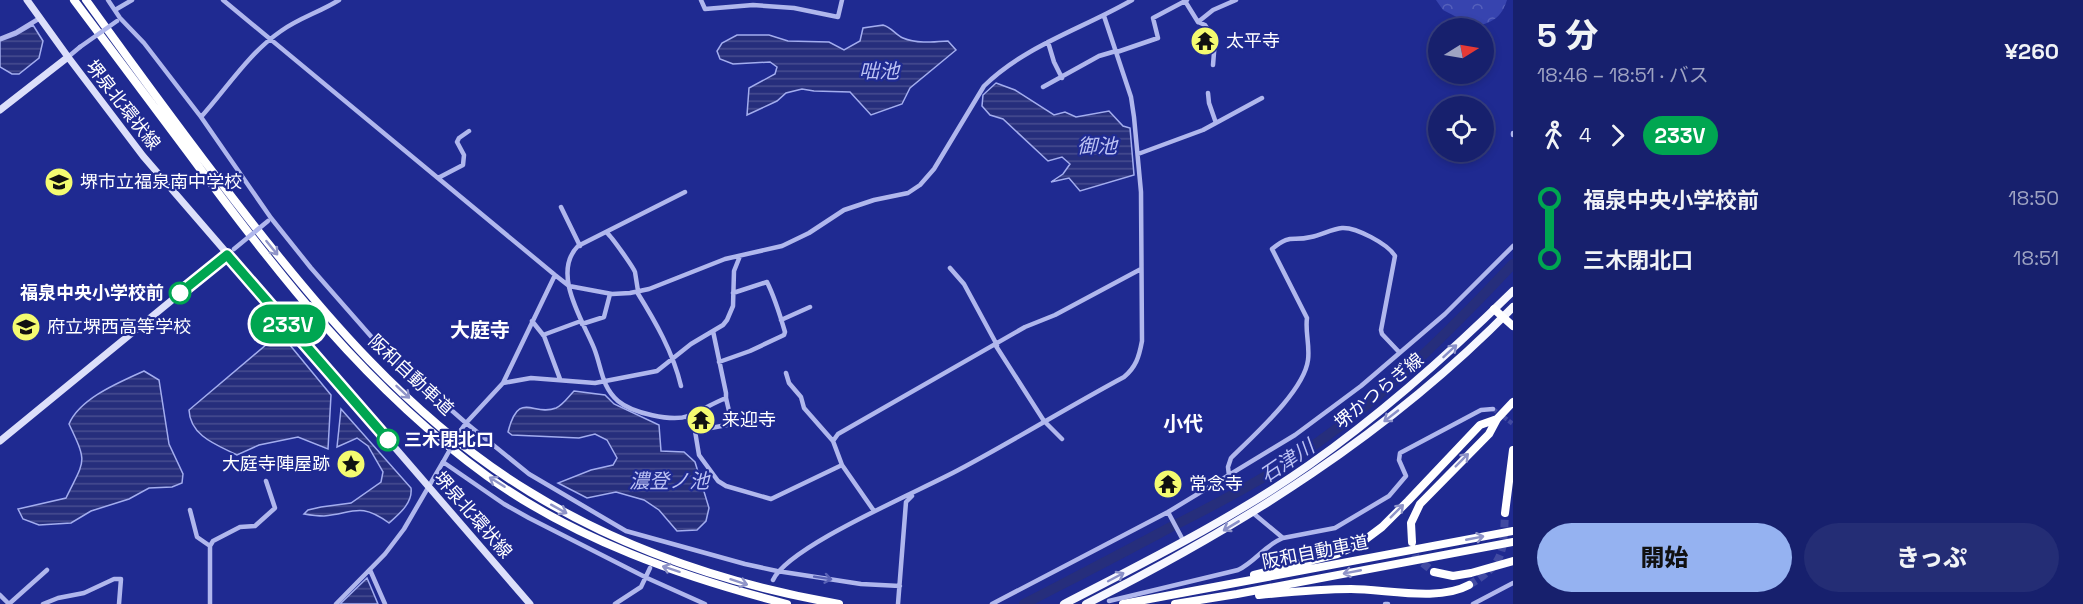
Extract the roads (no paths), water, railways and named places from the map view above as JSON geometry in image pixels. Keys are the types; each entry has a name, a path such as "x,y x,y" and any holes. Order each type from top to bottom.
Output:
{"highway":[{"name":"阪和自動車道","path":"74,0 253,241 297,294 359,363 443,442 488,477 524,500 611,546 664,567 787,604"},
{"name":"阪和自動車道","path":"86,0 179,128 304,287 366,358 452,436 530,492 617,538 668,559 753,586 839,604"},
{"path":"1494,309 1513,326"},
{"path":"1412,542 1411,523 1420,504 1488,434 1497,419 1513,402"},
{"path":"1170,596 1337,554 1353,547 1382,527 1480,425 1497,419"},
{"path":"1505,513 1513,450"},
{"name":"阪和自動車道","path":"1123,604 1513,531"},
{"name":"阪和自動車道","path":"1175,604 1513,542"},
{"path":"1434,572 1453,576 1513,561"},
{"path":"1237,594 1257,595 1350,589 1435,594 1461,590 1469,585"}],"main road":[{"name":"堺泉北環状線","path":"27,0 143,156 530,604"},
{"path":"0,110 68,57"},
{"path":"0,441 227,255"},
{"name":"堺かつらぎ線","path":"1064,604 1266,493 1342,441 1402,395 1513,291"},
{"name":"堺かつらぎ線","path":"1086,604 1109,599 1253,513 1313,474 1405,405 1456,362 1513,307"}],"street":[{"path":"108,0 118,20 144,43 201,117 269,220 383,350 466,423 529,474 626,531 777,571 861,584 900,586"},
{"path":"115,10 132,0"},
{"path":"223,0 569,286 610,294 638,291 725,259 782,246 808,233 844,210 874,200 908,193 920,185 933,169 984,86 995,75 1030,50 1104,16 1132,0"},
{"path":"201,117 247,62 270,39 282,30 339,0"},
{"path":"700,0 705,9 753,5 794,8 838,17 842,0"},
{"path":"1198,22 1213,10 1236,0"},
{"path":"1043,87 1099,56 1158,38 1153,18 1186,1 1198,22 1205,25 1215,40 1213,65"},
{"path":"773,580 777,571 797,554 916,492 1124,377 1137,361 1142,341 1142,192 1131,97 1104,16"},
{"path":"0,39 40,18"},
{"path":"68,57 118,20"},
{"path":"1048,42 1062,78"},
{"path":"1208,93 1215,123"},
{"path":"1138,154 1149,152 1203,130 1262,98"},
{"path":"438,178 463,165 464,155 457,142 469,131"},
{"path":"684,192 572,252 568,264 569,286 581,322 596,354 602,381 618,402 648,415 687,417 726,398"},
{"path":"561,207 580,246"},
{"path":"227,255 269,220"},
{"path":"1229,476 1228,467 1231,458 1293,393 1305,373 1308,361 1307,318 1272,249 1284,239 1307,238 1344,228 1367,236 1391,249 1395,256 1381,330 1399,352"},
{"path":"608,232 635,271 638,291 672,359 681,386"},
{"path":"992,604 1169,514 1312,423 1361,386 1445,314 1513,246"},
{"path":"502,383 531,378 595,383 657,371 728,320 733,306 734,274 740,256"},
{"path":"725,259 734,274"},
{"path":"950,268 964,284 996,345 1044,421 1062,439"},
{"path":"832,441 838,434 1025,327 1055,315 1141,269"},
{"path":"336,604 385,554 404,529 461,430 502,383 555,275"},
{"path":"720,362 750,351 784,335 785,332 767,282 733,293"},
{"path":"543,335 604,317 610,294"},
{"path":"781,320 810,307"},
{"path":"532,321 543,335 560,379"},
{"path":"695,431 732,424 713,331"},
{"path":"786,374 789,382 801,397 804,408 832,441 842,465 874,512"},
{"path":"1109,599 1238,570 1245,567 1272,542 1335,528 1396,491 1406,476 1399,460 1400,453 1472,414 1488,408 1492,409"},
{"path":"687,417 695,431 699,455 718,481 726,486 771,499 842,465"},
{"path":"443,462 504,504 529,518 647,578 705,604"},
{"path":"210,604 210,546 213,541 240,527 255,526 275,508 266,481"},
{"path":"898,604 906,502 916,492"},
{"path":"190,510 197,537 210,546"},
{"path":"1253,513 1283,538"},
{"path":"1169,514 1188,550"},
{"path":"658,549 661,541"},
{"path":"615,604 641,587 650,568"},
{"path":"0,595 9,604 47,570"},
{"path":"370,570 385,604"},
{"path":"43,604 58,598 84,593 114,579 121,579 119,604"},
{"path":"1475,604 1513,583"}],"water":[{"path":"33,25 43,41 39,58 19,74 12,74 0,67 0,41"},
{"name":"咄池","path":"883,25 908,40 948,41 956,50 910,88 902,104 871,115 850,92 802,89 786,93 777,101 747,115 749,88 775,74 777,67 770,62 733,64 720,59 717,51 722,43 737,35 769,35 788,41 829,42 844,50 860,41 863,28"},
{"name":"御池","path":"996,83 1015,90 1054,115 1065,112 1076,117 1109,111 1123,126 1130,128 1134,175 1080,191 1069,178 1051,182 1063,174 1070,164 1062,157 1048,161 1003,119 990,115 982,106 983,95"},
{"path":"280,333 331,395 328,449 298,437 259,445 237,455 199,433 194,427 189,410"},
{"path":"144,371 159,380 169,444 183,474 182,483 172,487 149,488 129,499 91,511 71,523 39,525 23,519 18,509 66,498 77,476 82,461 79,447 69,424 74,415 82,406 102,392"},
{"name":"濃登ノ池","path":"574,391 605,395 614,404 659,425 661,451 684,452 695,462 709,508 706,521 697,530 677,531 659,510 644,500 616,492 587,498 558,483 591,470 613,465 617,458 607,440 595,434 579,438 512,435 508,432 517,411 528,407 540,410 556,408"},
{"path":"341,409 411,488 408,503 389,523 364,511 324,516 304,514 308,510 351,503 381,482 383,472 368,446 357,438 337,447"},
{"path":"367,578 378,604 340,604"}],"waterway":[{"name":"石津川","path":"1024,604 1238,492 1304,452 1387,388 1464,315 1513,264"}],"tunnel":[{"path":"1493,409 1513,424"},
{"path":"1469,585 1490,570 1500,556 1504,538 1505,513"},
{"path":"1412,543 1416,558 1434,572"}],"place":[{"name":"太平寺","path":"1205,41"},
{"name":"堺市立福泉南中学校","path":"59,182"},
{"name":"福泉中央小学校前","path":"180,293"},
{"name":"府立堺西高等学校","path":"26,327"},
{"name":"来迎寺","path":"701,420"},
{"name":"三木閉北口","path":"388,440"},
{"name":"大庭寺陣屋跡","path":"351,464"},
{"name":"常念寺","path":"1168,484"}],"district":[{"name":"大庭寺","path":"480,330"},
{"name":"小代","path":"1183,424"}]}
